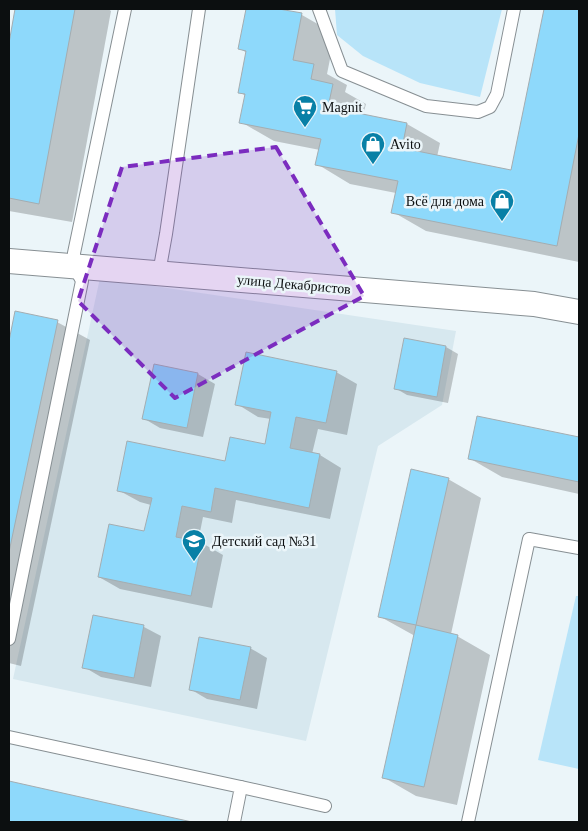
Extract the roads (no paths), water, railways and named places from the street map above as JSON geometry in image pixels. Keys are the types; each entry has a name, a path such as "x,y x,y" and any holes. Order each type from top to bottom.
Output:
{"street":[{"name":"улица Декабристов","path":"9,261 534,304 579,312"}],"lane":[{"path":"9,639 82,281 74,266 74,253 125,9"},
{"path":"159,273 198,9"},
{"path":"319,9 342,71 426,106 478,112 490,107 497,94 514,9"},
{"path":"468,822 529,539 579,548"},
{"path":"9,737 324,806"},
{"path":"234,822 241,787"}],"place":[{"name":"Magnit","path":"305,128"},
{"name":"Avito","path":"373,165"},
{"name":"Всё для дома","path":"502,222"},
{"name":"Детский сад №31","path":"194,562"}]}
